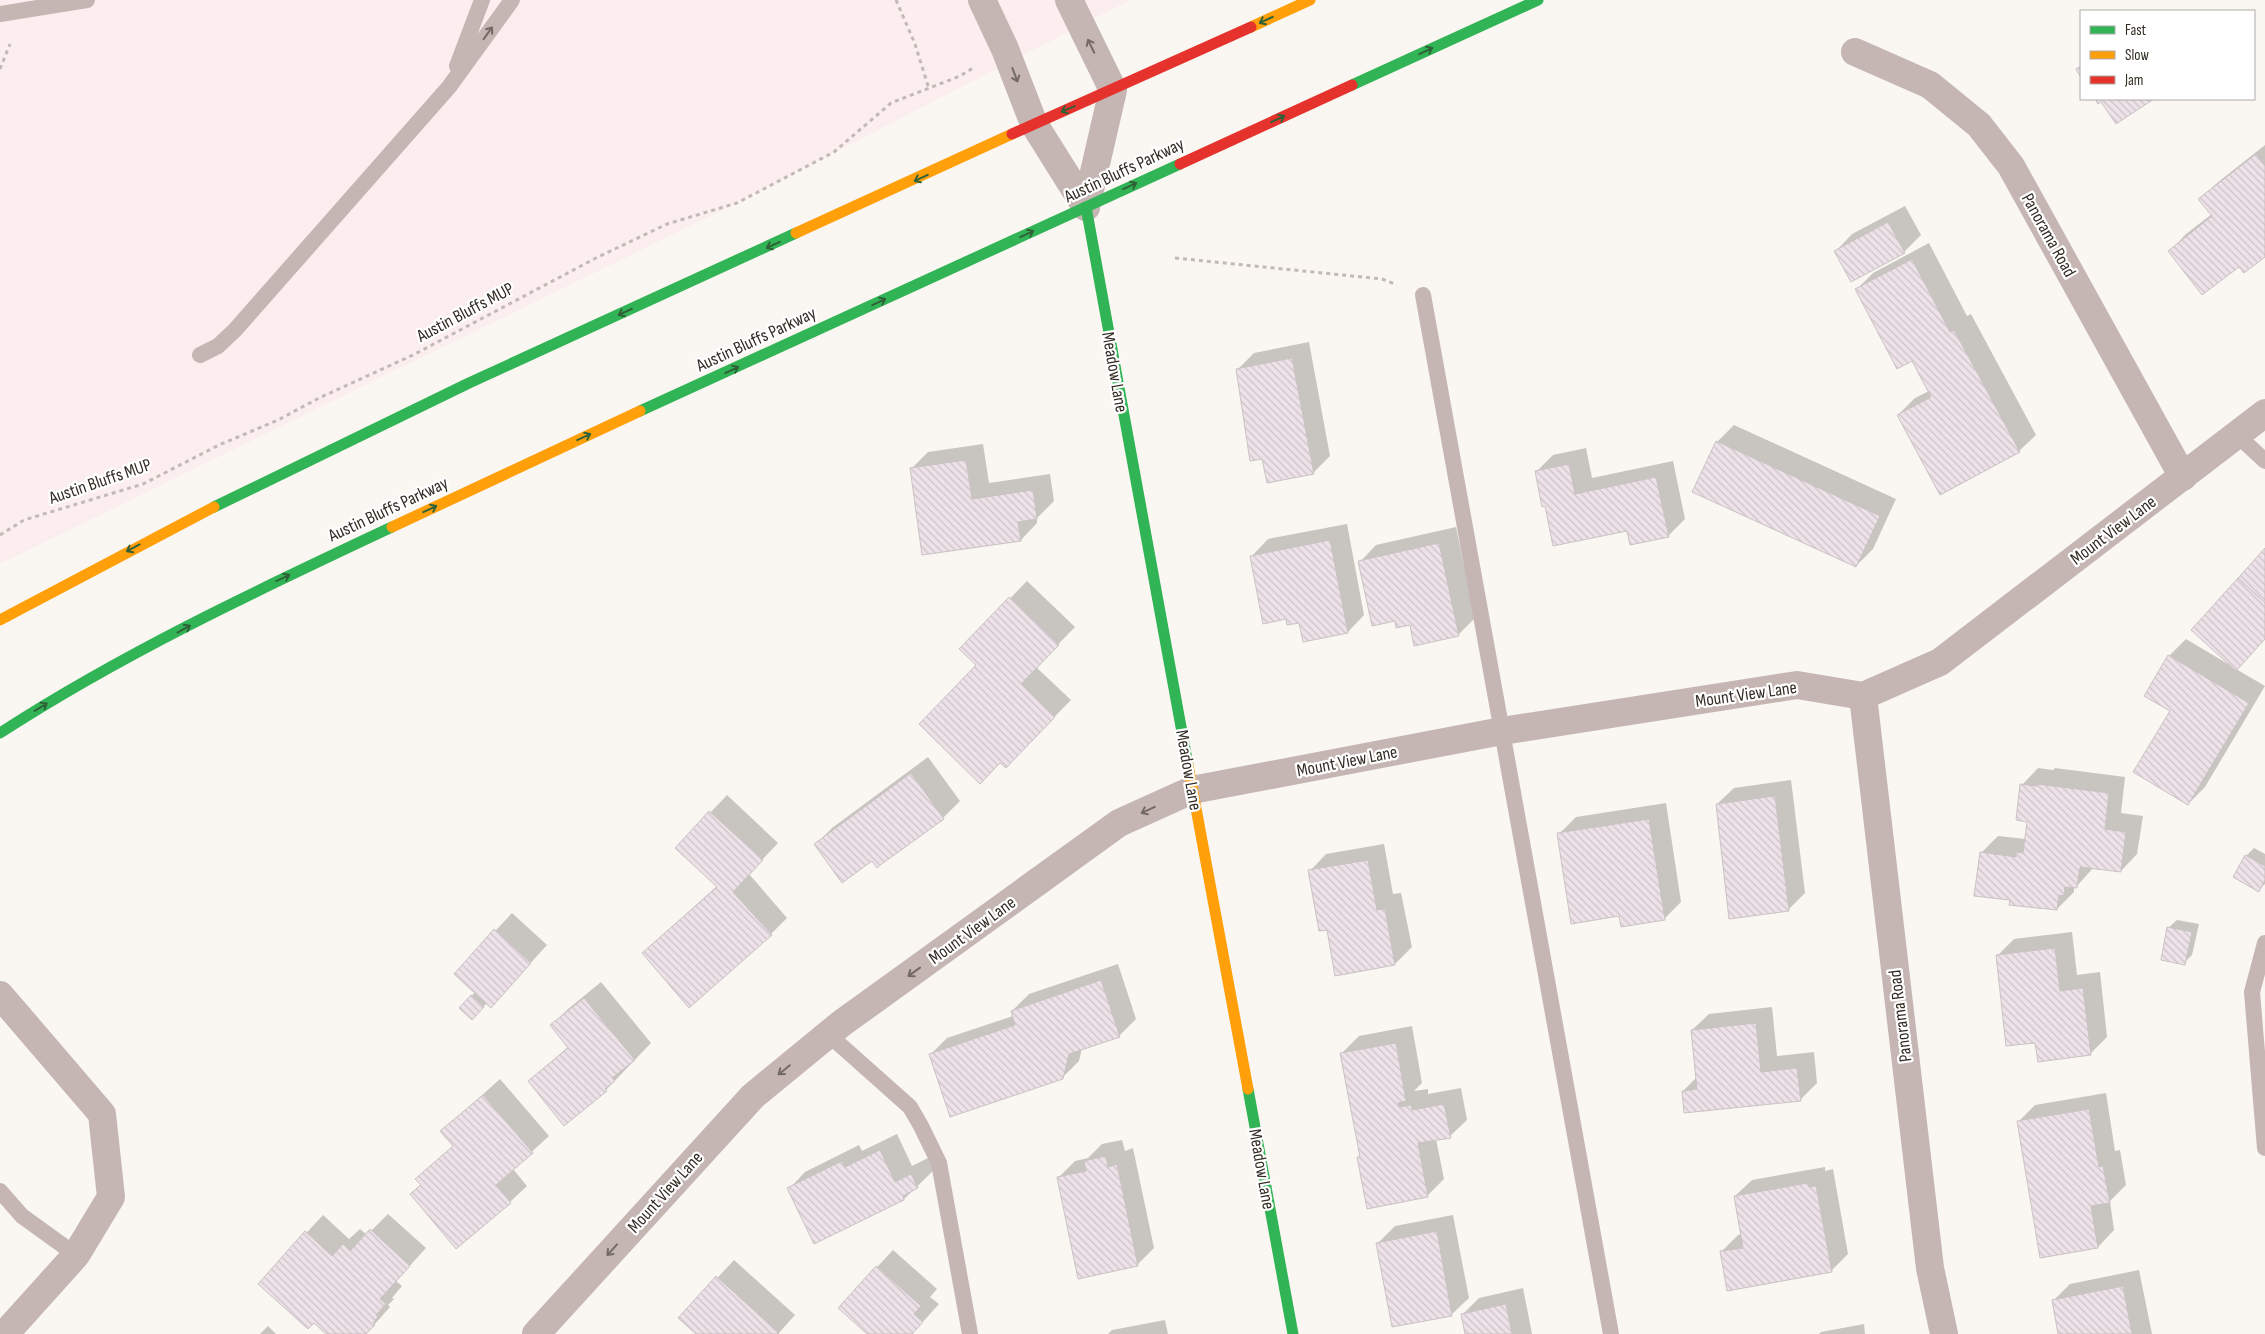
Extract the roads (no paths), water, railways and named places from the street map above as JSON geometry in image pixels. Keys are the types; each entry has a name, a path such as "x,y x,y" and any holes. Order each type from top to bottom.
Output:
{"main road":[{"path":"0,620 176,524 443,396 1034,124 1310,0"},
{"name":"Austin Bluffs Parkway","path":"0,732 43,705 239,598 540,457 1538,0"},
{"name":"Meadow Lane","path":"1086,206 1293,1334"}],"street":[{"name":"Meadow Lane","path":"982,0 1005,48 1034,124 1086,206"},
{"path":"1068,0 1113,90"},
{"name":"Panorama Road","path":"1855,52 1930,85 1980,125 2006,159 2183,477"},
{"name":"Meadow Lane","path":"1086,206 1113,90"},
{"name":"Mount View Lane","path":"536,1334 753,1096 828,1034 1119,823 1192,790 1502,731 1797,685 1863,696 1940,662 2265,413"},
{"name":"Panorama Road","path":"1863,696 1929,1258 1944,1334"},
{"path":"0,994 102,1114 111,1197 76,1255 5,1334"}],"lane":[{"path":"0,14 87,0"},
{"path":"448,87 482,0"},
{"path":"200,355 218,346 235,330 448,87 512,0"},
{"path":"1424,295 1611,1334"},
{"path":"2237,435 2265,461"},
{"path":"2265,944 2252,992 2265,1148"},
{"path":"828,1034 910,1108 939,1163 970,1334"},
{"path":"0,1190 22,1216 76,1255"}]}
